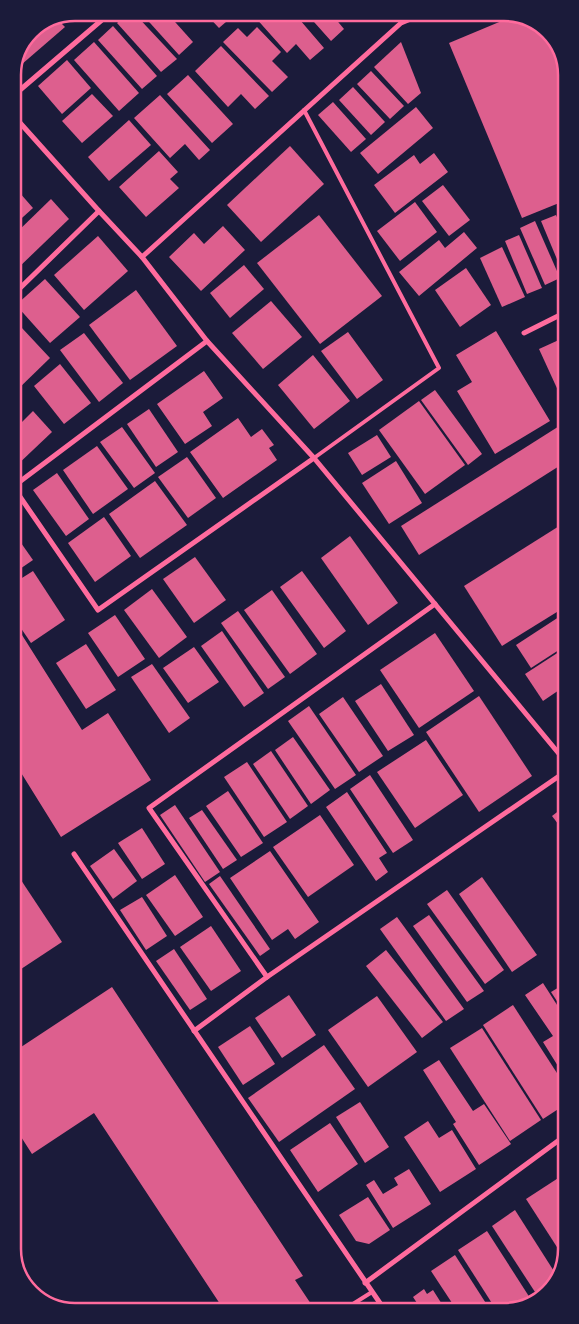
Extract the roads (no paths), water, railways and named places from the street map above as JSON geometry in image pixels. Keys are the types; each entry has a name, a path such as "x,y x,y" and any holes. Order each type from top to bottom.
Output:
{"street":[{"path":"21,89 100,21"},
{"path":"142,257 401,23 406,21"},
{"path":"21,124 142,257 207,341 314,458 558,753"},
{"path":"21,286 99,211"},
{"path":"524,333 558,316"},
{"path":"21,482 207,341"},
{"path":"21,497 98,610 314,458"},
{"path":"267,977 149,808 435,604"},
{"path":"194,1031 267,977 558,777"},
{"path":"74,854 380,1303"},
{"path":"365,1283 558,1141"}],"lane":[{"path":"304,110 439,368 314,458"},
{"path":"355,1303 372,1292"}]}
